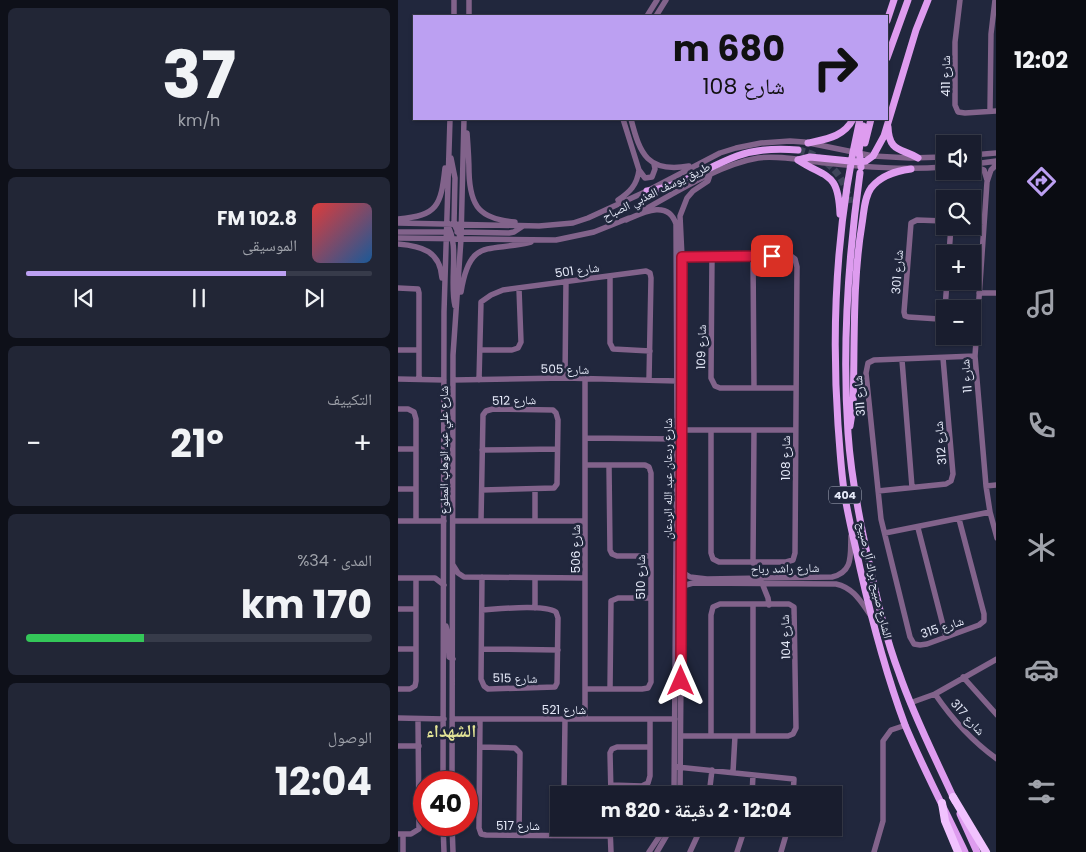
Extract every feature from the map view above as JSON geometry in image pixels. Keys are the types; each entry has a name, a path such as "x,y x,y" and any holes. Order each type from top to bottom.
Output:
{"highway":[{"path":"953,797 986,852"},
{"path":"942,803 945,821 958,852"}],"main road":[{"path":"888,55 906,0"},
{"path":"865,120 858,161 866,160 873,156 879,146 916,30 928,0"},
{"path":"888,18 893,2"},
{"path":"808,143 834,136 847,128 852,120"},
{"name":"الشارع صبيح براك آل صبيح","path":"860,120 849,260 847,361 848,434 857,507 888,641 923,736 977,852"},
{"path":"865,143 870,120"},
{"path":"888,121 888,133 894,146 900,151 918,158"},
{"path":"647,191 675,184 749,152 770,149 798,150"},
{"path":"798,160 810,157 851,163"},
{"path":"798,160 823,173 832,182 839,198 841,228"},
{"name":"الشارع صبيح براك آل صبيح","path":"858,161 851,163 841,228 836,281 836,392 842,479 848,515 884,664 906,725 966,852"},
{"path":"848,434 853,407 856,270 865,202 870,190 881,178 895,172 911,169"},
{"path":"847,361 843,346 843,323 844,277 850,203"}],"street":[{"path":"454,0 454,15"},
{"path":"469,0 469,15"},
{"path":"648,15 657,0"},
{"path":"657,15 666,0"},
{"name":"شارع 411","path":"960,0 955,42 955,105 958,112 993,111"},
{"path":"993,111 990,54 995,0"},
{"path":"450,120 449,153 455,178 452,232 452,288 456,311"},
{"path":"398,219 424,215 438,203 443,192 450,120"},
{"path":"461,224 465,120"},
{"path":"465,120 470,192 479,210 490,218 540,226"},
{"path":"623,120 642,176 649,178 654,173 654,164"},
{"path":"631,120 642,151 654,164 663,168 696,165"},
{"name":"طريق يوسف العذبي الصباح","path":"398,238 452,232 461,224 540,226 573,223 647,191 720,153 749,145 777,142 808,143 858,161"},
{"path":"981,154 996,153"},
{"path":"873,156 936,157"},
{"name":"طريق يوسف العذبي الصباح","path":"461,238 540,240 575,237 626,220 682,189 736,164 759,158 798,160"},
{"path":"851,163 858,161 911,169 936,167"},
{"path":"981,164 996,163"},
{"name":"شارع 11","path":"996,163 991,170 987,182 975,356 986,486 996,538"},
{"path":"981,168 984,170 987,182"},
{"path":"602,210 632,189 637,180 639,170"},
{"name":"شارع ردعان عبد الله الردعان","path":"680,486 677,439 677,381 682,257 680,216 687,198 693,191 708,181 710,175"},
{"path":"626,220 656,209 667,211 673,217 676,213 680,216"},
{"name":"شارع ردعان عبد الله الردعان","path":"673,217 676,224 683,430 675,719 679,786"},
{"name":"شارع 301","path":"936,221 916,220 911,223 904,312 905,316 908,317 936,319"},
{"name":"طريق يوسف العذبي الصباح","path":"398,224 452,232"},
{"path":"398,232 508,233 514,232 523,226"},
{"name":"شارع علي عبد الوهاب المطوع","path":"444,771 444,312 452,232 461,238 454,328 453,380 452,771"},
{"path":"454,328 466,271 475,256 488,248 527,244 540,240"},
{"path":"398,244 420,247 436,259 441,272 444,312"},
{"name":"شارع 109","path":"712,256 711,378 714,386 720,388 795,388"},
{"path":"753,256 754,387"},
{"name":"شارع 108","path":"682,257 791,256 795,259 797,267 795,553 793,560 753,563 719,562 713,559 711,553 711,430"},
{"name":"شارع 501","path":"479,380 480,302 491,294 502,290 646,271 650,273 649,380"},
{"path":"610,276 610,343 613,349 650,350"},
{"path":"565,378 566,281"},
{"path":"398,288 414,288 418,289 419,293 419,379"},
{"path":"480,350 512,350 518,348 521,342 519,288"},
{"path":"979,293 996,293"},
{"path":"398,350 418,350"},
{"name":"شارع 311","path":"885,533 881,519 866,373 868,363 874,360 975,356"},
{"name":"شارع 312","path":"878,491 951,482 953,474 943,358"},
{"path":"902,360 912,488"},
{"name":"شارع 505","path":"453,380 565,378 677,381"},
{"path":"398,379 444,380"},
{"name":"شارع 506","path":"585,380 585,718"},
{"path":"398,409 408,409 414,412 416,419 416,521"},
{"name":"شارع 512","path":"481,521 482,415 486,411 493,409 553,410 556,412 558,420 557,484 550,489 482,490"},
{"path":"683,430 795,430"},
{"path":"753,563 754,430"},
{"path":"585,438 677,439"},
{"path":"398,449 416,449"},
{"path":"482,450 557,449"},
{"name":"شارع 510","path":"585,465 645,465 649,467 651,473 651,682 648,688 642,690 585,689"},
{"path":"609,466 610,550 612,554 617,556 650,556"},
{"path":"986,486 996,485"},
{"path":"398,490 416,489"},
{"path":"535,490 535,521"},
{"path":"885,533 918,528 990,512"},
{"name":"شارع 315","path":"885,533 910,637 914,644 926,644 979,625 984,621 984,614 959,519"},
{"path":"398,520 444,521"},
{"path":"453,521 585,521"},
{"name":"شارع ردعان عبد الله الردعان","path":"675,786 681,736 682,572 679,521"},
{"path":"918,528 946,637"},
{"name":"شارع راشد رباح","path":"682,589 694,581 836,576 843,573 850,564 852,529"},
{"path":"453,565 458,573 464,577"},
{"path":"398,578 435,578 444,571"},
{"name":"شارع راشد رباح","path":"682,572 694,581 832,583 841,585 855,594 871,616"},
{"path":"453,586 464,577 585,578"},
{"name":"شارع 515","path":"482,577 482,610 482,649 482,679 484,686 488,689 555,688 557,683 558,650 558,618 556,612 551,609 535,608 482,610"},
{"path":"398,689 410,689 415,686 416,681 416,578"},
{"path":"435,578 444,585"},
{"path":"535,578 535,608"},
{"path":"762,583 769,605"},
{"path":"610,689 611,601 618,598 650,598"},
{"name":"شارع 104","path":"681,736 711,736 788,736 793,734 796,728 794,607 789,604 720,604 713,607 711,615 711,736"},
{"path":"753,605 753,736"},
{"path":"398,609 416,609"},
{"path":"444,622 448,634 449,657 453,659"},
{"path":"398,649 416,649"},
{"path":"482,649 558,650"},
{"name":"شارع 317","path":"996,659 935,694 950,715 973,740 996,759"},
{"path":"964,677 996,714"},
{"path":"910,703 935,694"},
{"path":"398,718 444,719"},
{"path":"403,852 401,834 411,834 420,830 418,719"},
{"name":"شارع 521","path":"452,719 675,719"},
{"name":"شارع 517","path":"480,719 479,828 481,834 550,835"},
{"path":"564,719 564,786"},
{"path":"650,719 650,748 650,776 648,783 642,786 611,785 610,753 612,749 617,747 650,748"},
{"path":"874,852 884,815 883,740 891,730 906,725"},
{"path":"733,772 735,736"},
{"path":"398,746 419,746"},
{"path":"480,747 515,748 520,753 519,835"},
{"path":"678,767 794,779 794,786"},
{"path":"710,786 712,770"},
{"path":"752,786 753,775"},
{"path":"443,836 444,852"},
{"path":"452,836 453,852"},
{"path":"610,836 611,852"},
{"path":"649,852 660,836"},
{"path":"657,852 666,836"},
{"path":"690,852 697,836"},
{"path":"736,852 742,836"},
{"path":"781,852 786,836"}],"tunnel":[{"path":"798,150 817,157 833,168 844,184 850,203"}],"district":[{"name":"الشهداء","path":"451,730"}],"route":[{"path":"681,681 682,257 772,256"}]}
